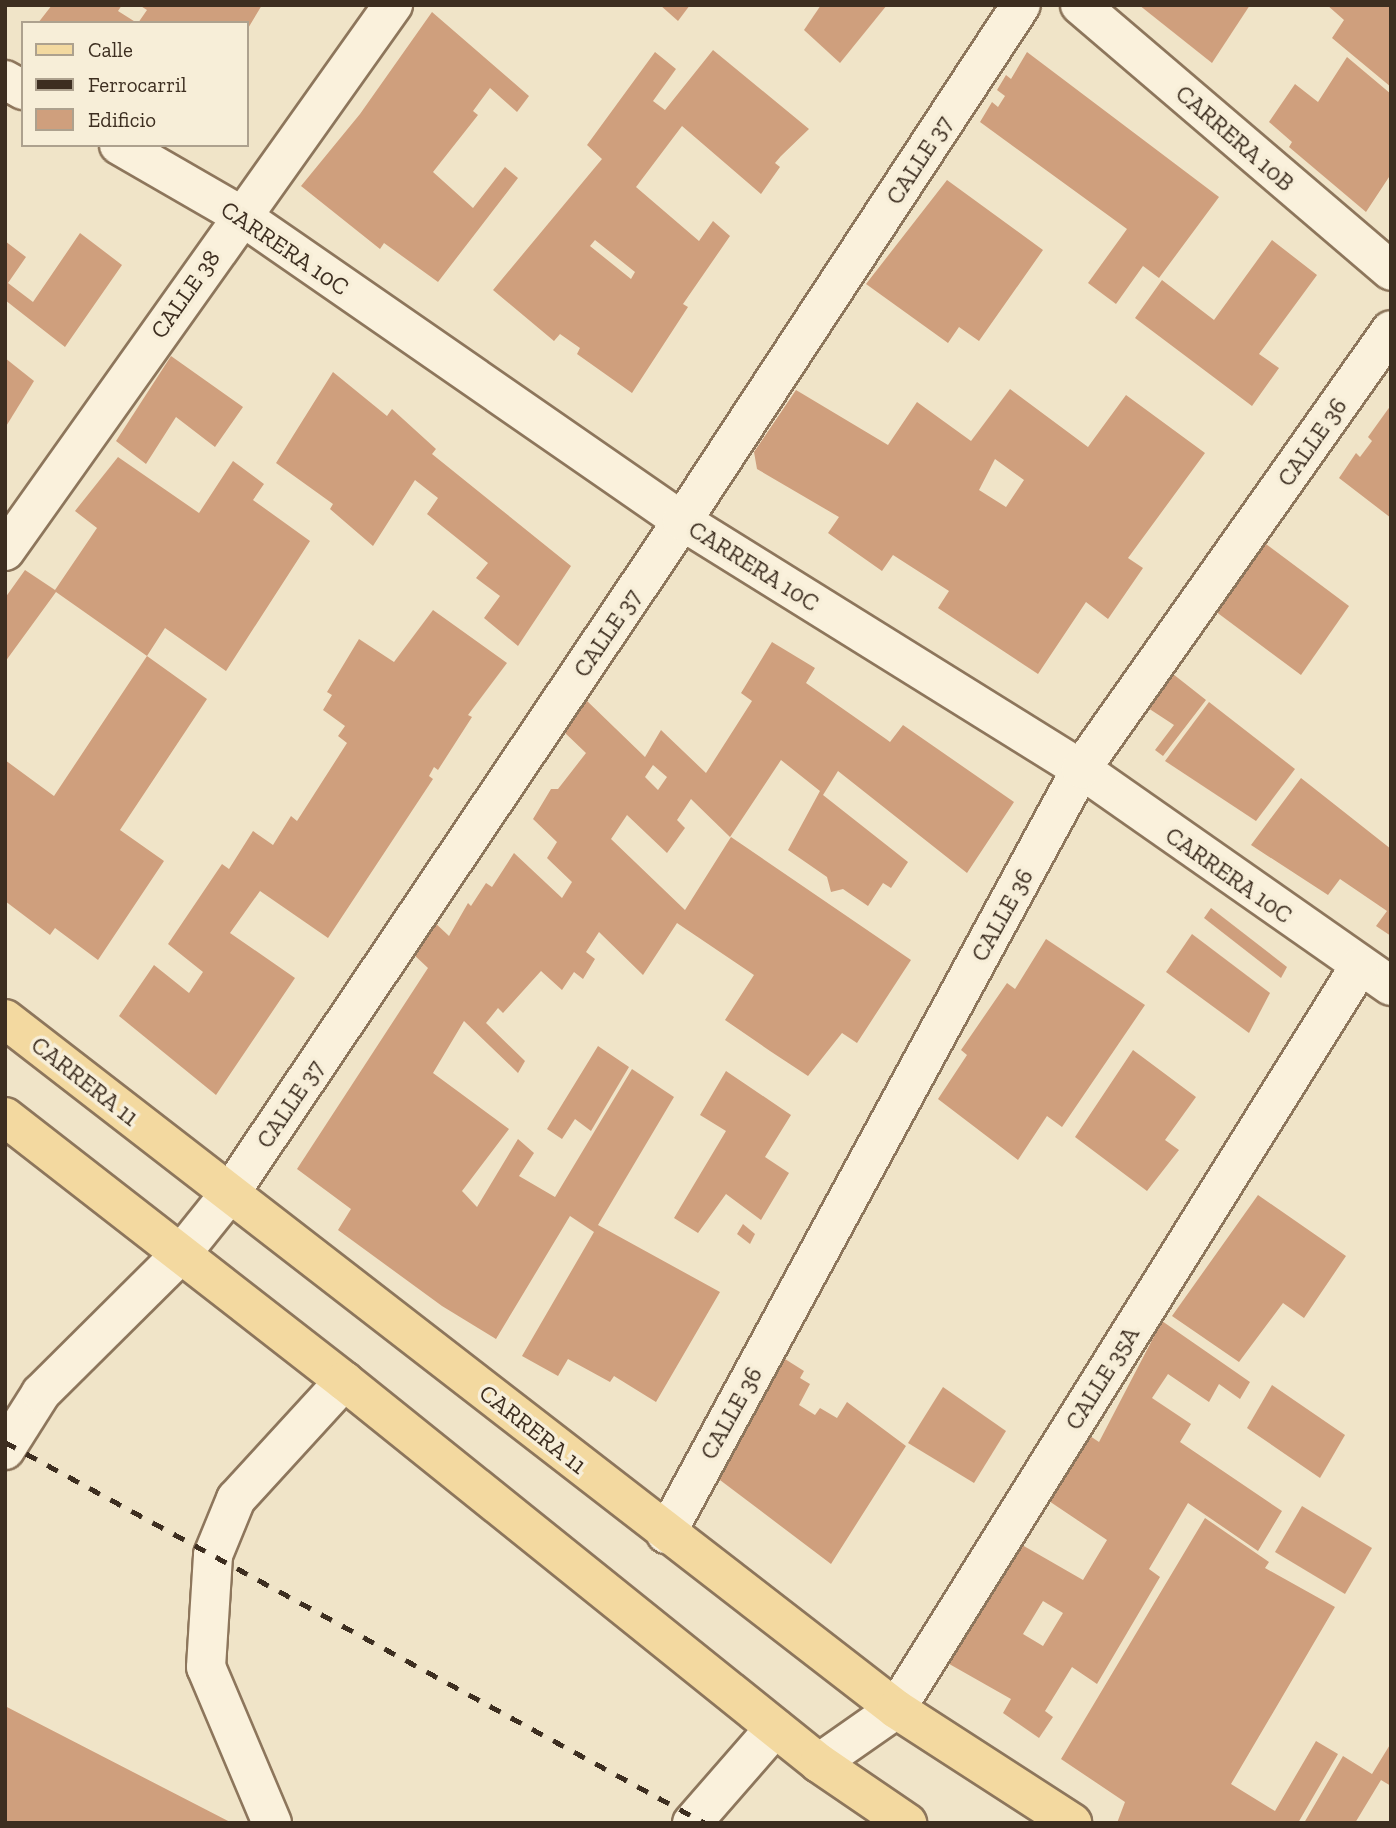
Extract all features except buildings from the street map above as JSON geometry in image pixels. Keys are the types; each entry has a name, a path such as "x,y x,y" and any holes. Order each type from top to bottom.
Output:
{"main road":[{"name":"CARRERA 11","path":"5,1019 666,1534 896,1709 1072,1823"},
{"path":"5,1117 344,1381 819,1763 907,1823"}],"street":[{"name":"CALLE 38","path":"5,551 240,215 393,5"},
{"name":"CALLE 37","path":"5,1450 41,1393 181,1254 230,1193 682,522 1021,5"},
{"name":"CARRERA 10B","path":"1080,5 1391,271"},
{"path":"5,80 21,89"},
{"name":"CARRERA 10C","path":"122,147 240,215 682,522 1081,769 1375,977"},
{"name":"CALLE 36","path":"666,1534 1081,769 1391,330"},
{"name":"CALLE 35A","path":"819,1763 896,1709 1375,977"},
{"path":"272,1823 206,1667 214,1555 236,1499 344,1381"},
{"path":"692,1823 775,1728"}],"railway":[{"path":"5,1442 705,1823"}]}
